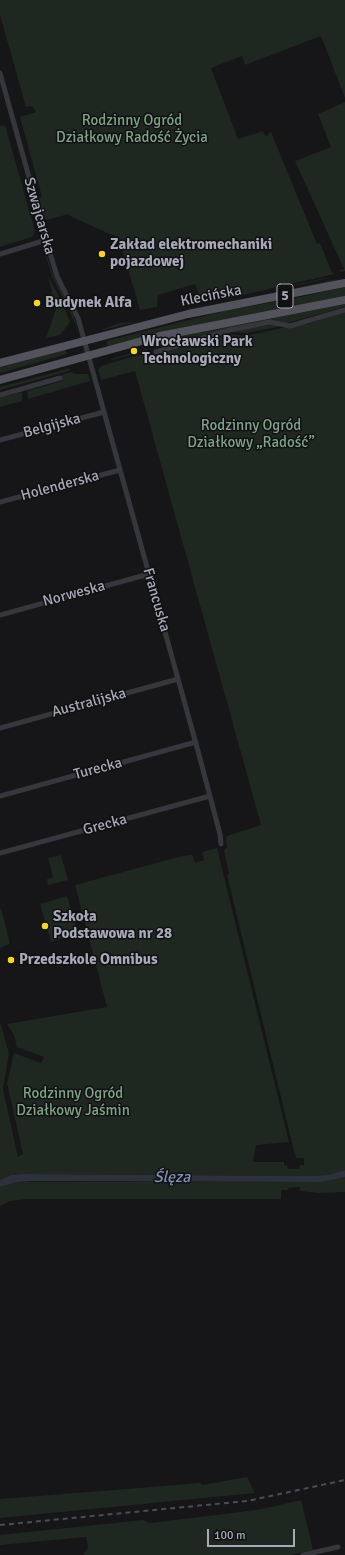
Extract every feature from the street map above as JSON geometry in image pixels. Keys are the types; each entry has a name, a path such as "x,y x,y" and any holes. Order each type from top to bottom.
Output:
{"main road":[{"name":"Klecińska","path":"84,341 188,314 345,283"},
{"name":"Klecińska","path":"88,355 174,333 288,313 345,300"},
{"name":"5","path":"0,363 84,341"},
{"name":"5","path":"0,380 88,355"}],"street":[{"name":"Szwajcarska","path":"0,73 57,276 75,309 88,355"},
{"path":"0,254 46,240"},
{"path":"156,352 230,330 270,322 290,326 345,310"},
{"name":"Francuska","path":"88,355 196,742 220,834 221,844"},
{"path":"0,395 60,378"},
{"name":"Belgijska","path":"0,440 104,412"},
{"name":"Holenderska","path":"0,502 120,470"},
{"name":"Norweska","path":"0,615 149,574"},
{"name":"Australijska","path":"0,728 178,679"},
{"name":"Turecka","path":"0,796 196,742"},
{"name":"Grecka","path":"0,854 210,796"},
{"path":"304,1555 317,1554 338,1547"}],"green space":[{"name":"Rodzinny Ogród Działkowy Radość Życia","path":"0,0 345,0 345,98 321,36 245,65 242,56 211,68 238,139 263,131 265,136 269,135 271,132 317,244 320,243 332,273 335,274 225,299 206,294 200,297 195,284 158,295 157,307 140,310 119,238 72,217 69,214 46,220 44,218 38,198 42,197 20,117 36,112 32,106 26,107 0,15"},
{"path":"345,102 345,271 340,272 340,270 344,269 295,161 331,147 318,114"},
{"path":"5,125 35,231 32,237 0,247 0,126"},
{"path":"40,246 45,250 53,274 70,305 77,327 52,276 44,250"},
{"path":"48,276 60,298 70,322 60,335 46,338 56,309"},
{"path":"334,276 317,281 270,291 285,287"},
{"path":"337,279 336,282 259,296"},
{"path":"345,287 345,296 294,308 176,329 108,346 106,341 228,310 291,299"},
{"path":"345,304 345,307 287,323 222,331 156,348 149,345 171,338"},
{"path":"345,312 345,1170 328,1175 305,1176 23,1174 11,1175 0,1180 0,1022 9,1053 3,1089 18,1157 23,1154 7,1083 14,1053 41,1063 44,1057 17,1047 14,1035 7,1024 107,1007 75,885 182,856 192,855 195,863 204,860 202,852 217,848 289,1142 256,1145 253,1162 284,1162 284,1166 287,1165 288,1169 299,1169 300,1165 304,1165 304,1158 297,1158 295,1155 227,875 229,874 224,850 227,847 227,836 261,825 135,371 101,380 98,370 101,366 138,355 154,355 155,359 159,358 158,354 230,334 246,336 304,323 305,325"},
{"path":"136,322 103,330 119,323"},
{"path":"267,324 283,326 246,333 230,332"},
{"path":"65,349 67,354 0,373 0,367"},
{"path":"146,349 151,353 139,353 111,359"},
{"path":"70,368 69,371 0,390 0,387"},
{"path":"71,372 75,374 88,374 90,381 28,399 27,391 62,381 61,375"},
{"path":"21,392 22,401 0,407 0,398"},
{"path":"61,855 68,880 48,885 47,879 53,877 48,858"},
{"path":"67,896 78,934 51,942 40,904"},
{"path":"1,908 10,944 0,948 0,909"},
{"path":"345,1177 345,1192 320,1193 300,1191 300,1187 288,1188 288,1190 281,1190 281,1199 25,1199 10,1201 0,1206 0,1187 17,1182 308,1182"},
{"path":"247,1477 255,1493 0,1518 0,1499 201,1483 202,1485"},
{"path":"301,1500 313,1550 291,1555 83,1555 88,1547 86,1537 0,1545 0,1535 143,1520 150,1523 262,1509"}],"water":[{"name":"Ślęza","path":"345,1170 345,1177 321,1182 34,1181 17,1182 0,1187 0,1180 11,1175 23,1174 305,1176 328,1175"}],"railway":[{"path":"0,1525 247,1501 345,1480"}],"place":[{"name":"Zakład elektromechaniki pojazdowej","path":"102,254"},
{"name":"Budynek Alfa","path":"37,303"},
{"name":"Wrocławski Park Technologiczny","path":"134,351"},
{"name":"Szkoła Podstawowa nr 28","path":"45,926"},
{"name":"Przedszkole Omnibus","path":"11,960"}],"park label":[{"name":"Rodzinny Ogród Działkowy „Radość”","path":"251,434"},
{"name":"Rodzinny Ogród Działkowy Jaśmin","path":"73,1102"}]}
